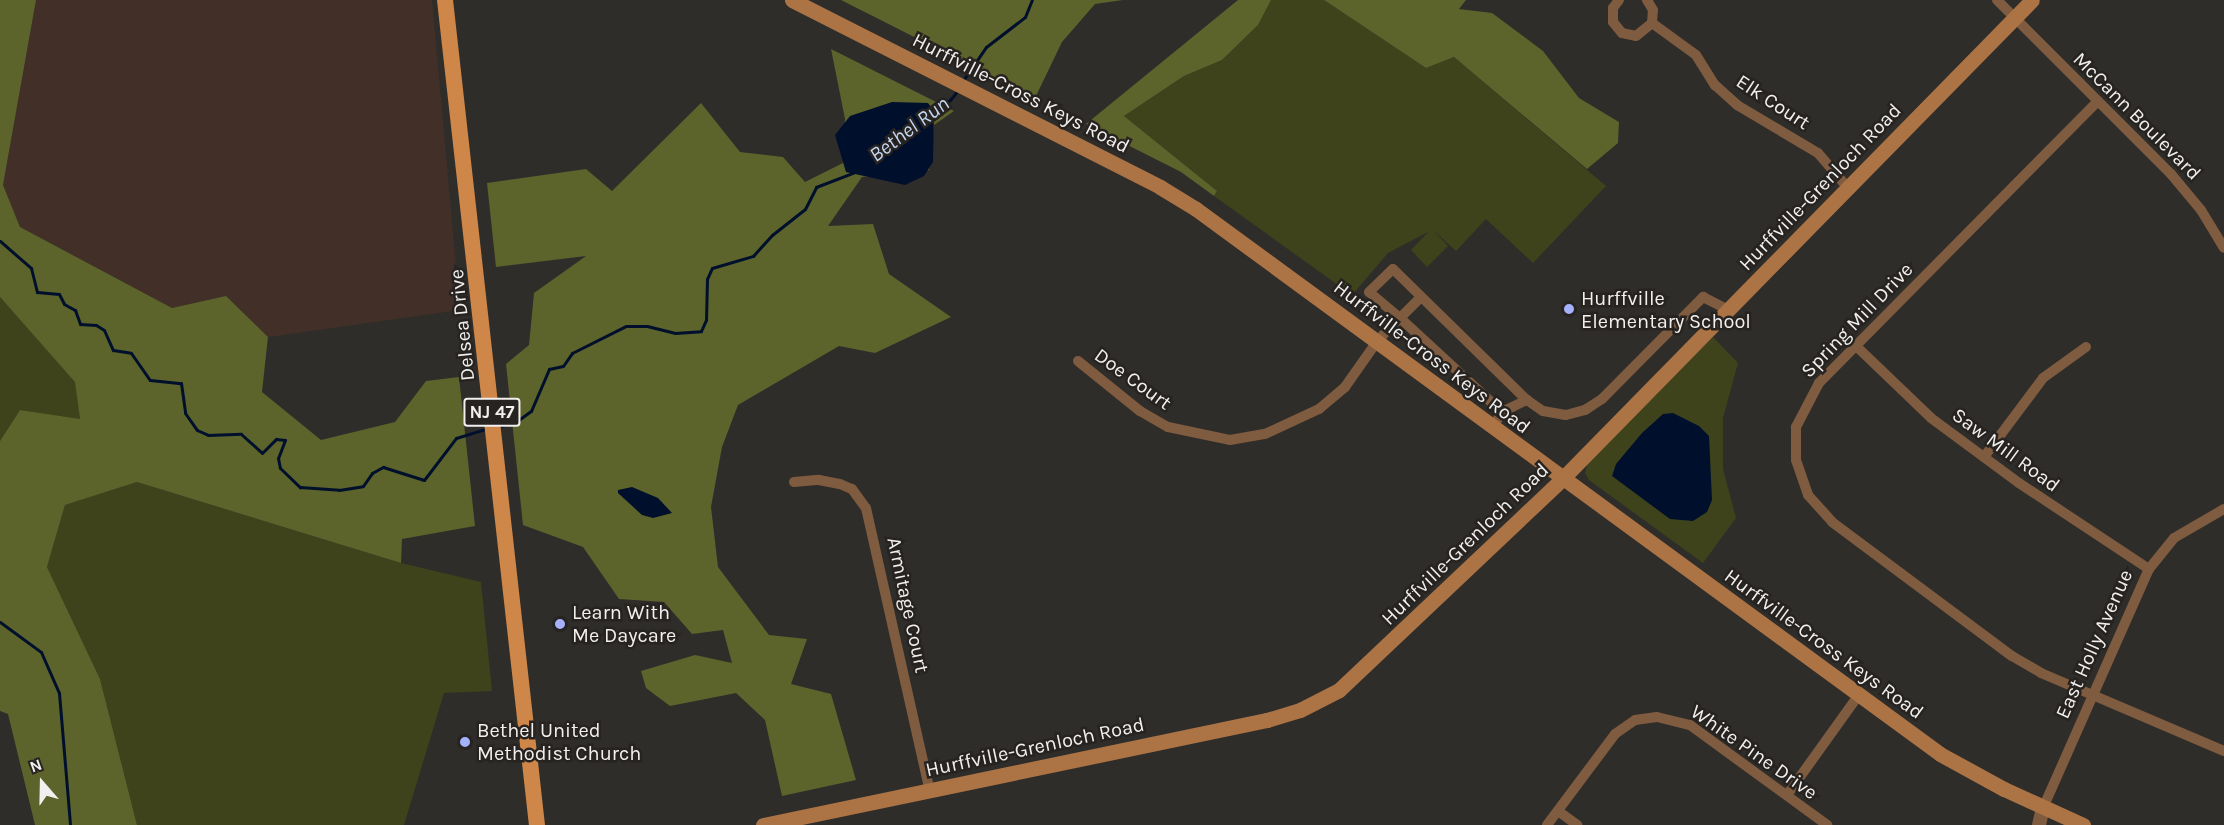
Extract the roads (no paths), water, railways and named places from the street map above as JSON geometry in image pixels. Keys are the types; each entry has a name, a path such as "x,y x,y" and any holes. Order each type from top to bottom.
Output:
{"main road":[{"name":"Delsea Drive","path":"445,0 537,825"},
{"name":"Hurffville-Cross Keys Road","path":"792,0 1160,187 1378,340 1561,480 1951,761 2043,808 2083,825"},
{"name":"Hurffville-Grenloch Road","path":"763,825 1267,720 1323,700 1364,670 1561,480 2032,0"}],"street":[{"path":"1618,0 1612,15 1622,33 1635,36 1652,23 1653,10 1647,0"},
{"name":"McCann Boulevard","path":"1996,0 2171,174 2221,232 2224,248"},
{"name":"Elk Court","path":"1652,23 1696,55 1715,85 1737,105 1818,153 1848,188"},
{"name":"Spring Mill Drive","path":"2098,101 1819,383 1800,416 1796,460 1808,495 1842,530 2012,656 2092,694 2224,751"},
{"path":"1502,412 1369,292 1393,269 1527,400 1556,414 1585,410 1602,399 1703,297 1729,310"},
{"name":"Doe Court","path":"1078,361 1140,411 1168,427 1230,440 1265,434 1319,410 1345,387 1378,340 1421,297"},
{"name":"Saw Mill Road","path":"1855,345 1922,411 1984,457 2149,569"},
{"path":"1984,457 2043,378 2086,347"},
{"path":"1492,427 1502,412 1527,400"},
{"name":"Armitage Court","path":"794,482 819,480 840,484 852,489 866,508 930,791"},
{"name":"East Holly Avenue","path":"2039,825 2043,808 2149,569 2174,538 2224,509"},
{"path":"1786,795 1858,696"},
{"name":"White Pine Drive","path":"1547,825 1615,734 1635,720 1649,717 1674,718 1690,725 1827,825"},
{"path":"1558,811 1577,825"}],"water":[{"path":"892,102 928,103 934,111 933,162 924,176 905,185 846,172 835,135 850,116"},
{"path":"1673,413 1699,426 1709,436 1712,500 1707,512 1693,521 1670,519 1612,476 1616,464 1642,433 1663,414"},
{"path":"632,487 658,498 672,513 653,518 642,515 618,493 618,490"}],"waterway":[{"name":"Bethel Run","path":"962,82 986,47 1025,17 1032,0"},
{"name":"Bethel Run","path":"930,111 950,100 958,90"},
{"name":"Bethel Run","path":"498,426 513,424 531,411 549,369 563,366 572,353 626,326 647,326 675,333 701,331 706,320 707,279 712,268 753,256 772,235 805,209 816,187 853,173"},
{"name":"Bethel Run","path":"0,241 31,268 37,292 59,294 64,304 75,310 80,324 96,325 104,330 113,350 131,353 150,380 181,383 185,413 197,430 208,435 241,434 262,453 276,439 285,440 278,458 280,468 300,487 339,490 363,486 372,473 383,467 424,480 456,438 486,429"},
{"path":"0,622 41,652 59,693 70,825"}],"place":[{"name":"Hurffville Elementary School","path":"1569,309"},
{"name":"Learn With Me Daycare","path":"560,624"},
{"name":"Bethel United Methodist Church","path":"465,742"}]}
